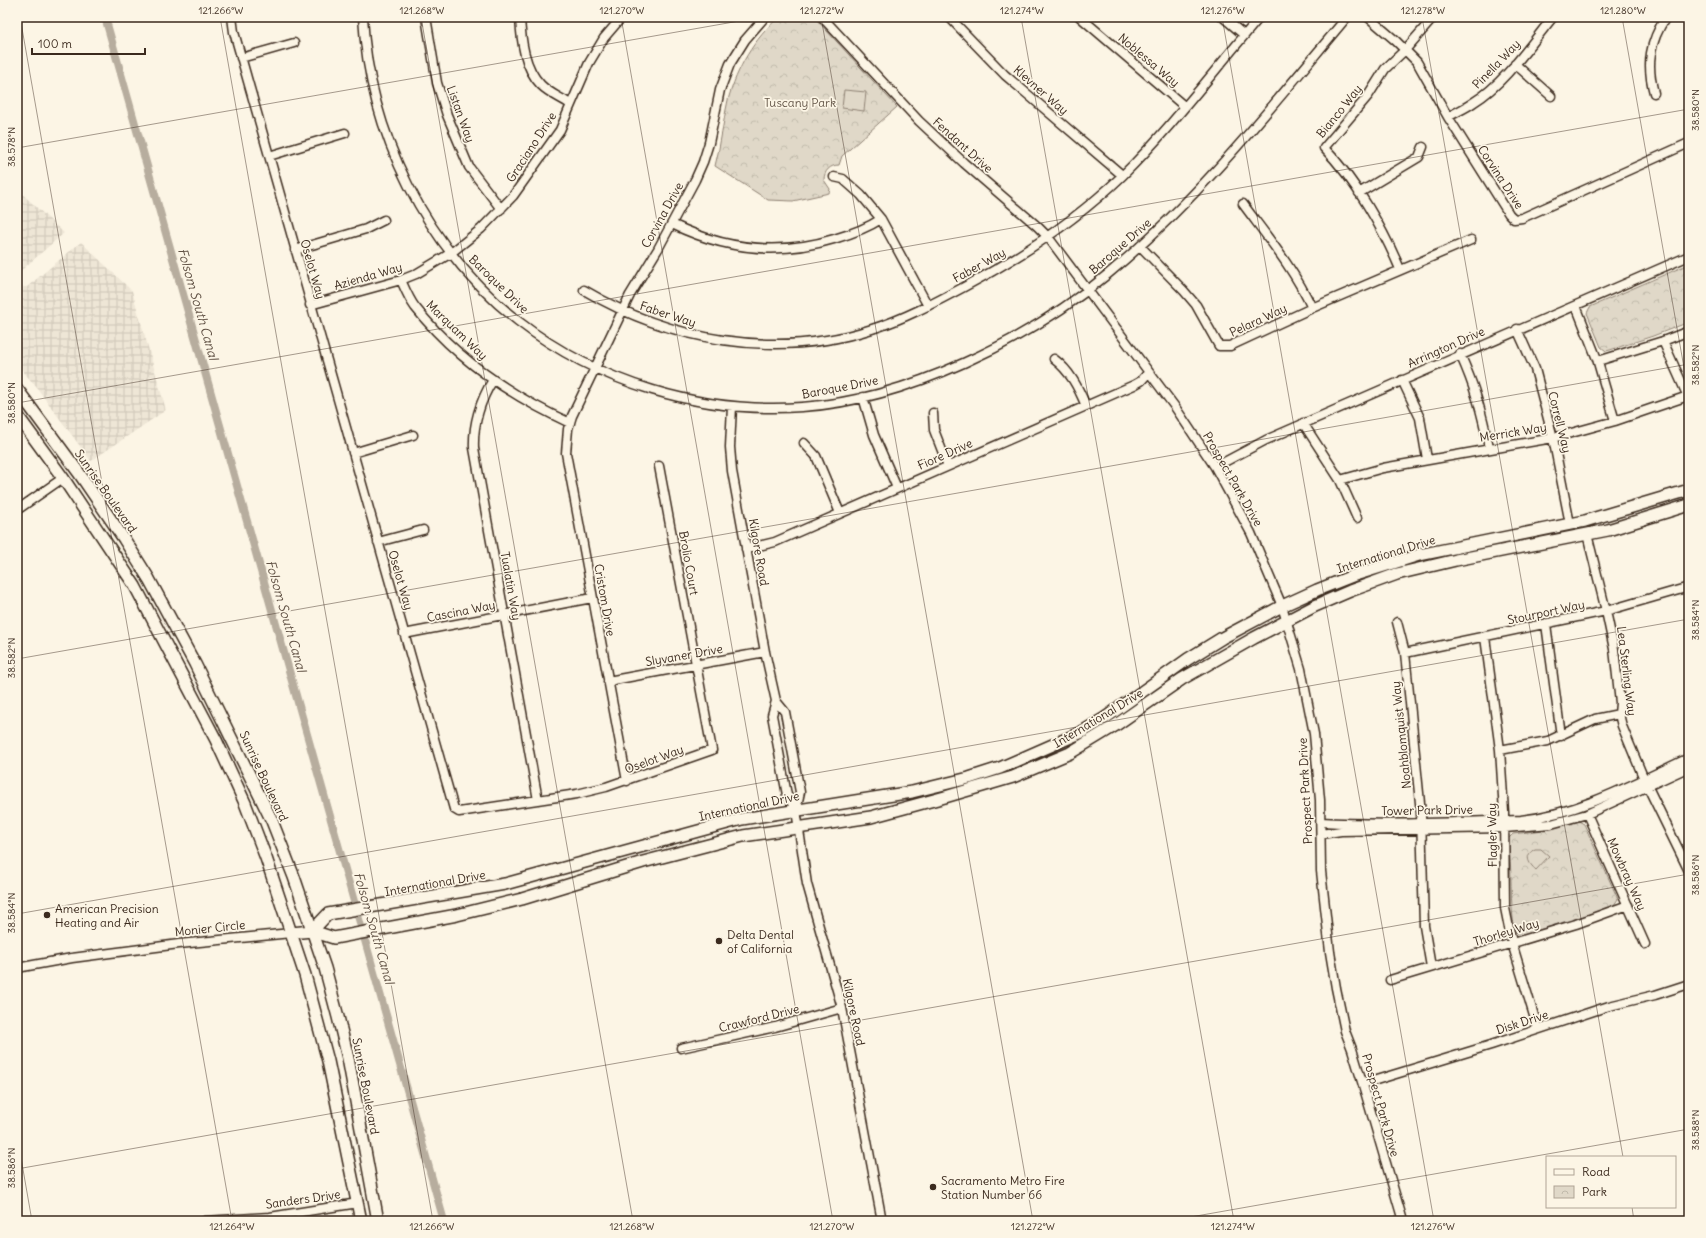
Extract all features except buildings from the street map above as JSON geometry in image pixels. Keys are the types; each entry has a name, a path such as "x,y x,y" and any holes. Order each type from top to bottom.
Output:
{"main road":[{"name":"Sunrise Boulevard","path":"17,389 73,465 132,552 149,580 195,664 272,821 294,877 325,968 348,1058 378,1221"},
{"path":"17,409 24,410 63,461 73,465"},
{"path":"17,415 63,478 135,586 216,740 244,803 266,858 305,975 328,1061 361,1221"},
{"path":"63,478 73,479 78,482 121,547 132,552"},
{"name":"International Drive","path":"1689,490 1641,505 1570,524 1412,557 1355,575 1282,606 1239,628 1188,659 1100,721 1080,733 1000,768 942,786 912,792 742,819 505,884 328,914 312,931 334,938 457,915 522,899 643,862 743,836 871,817 1012,777 1070,753 1116,725 1182,679 1254,638 1315,606 1397,574 1456,560 1608,530 1689,505"},
{"path":"1043,764 1057,751 1091,733 1100,721"},
{"path":"989,784 998,778 1034,762 1046,752 1046,748"},
{"name":"Monier Circle","path":"291,933 312,931"},
{"path":"358,1203 366,1208 372,1221"}],"street":[{"name":"Oselot Way","path":"232,17 234,32 310,305 454,809 459,812 577,794 627,781 712,750 696,665"},
{"name":"Baroque Drive","path":"363,17 364,44 371,82 383,126 396,164 431,224 451,253 504,310 552,345 619,379 661,393 698,401 732,406 772,408 823,405 863,397 926,378 987,352 1033,326 1088,290 1140,246 1224,162 1347,17"},
{"name":"Listan Way","path":"426,17 437,83 447,115 469,167 501,209"},
{"path":"520,17 525,56 534,76 542,85 570,104"},
{"name":"Graciano Drive","path":"451,253 481,229 513,196 560,130 589,63 604,38 622,17"},
{"name":"Corvina Drive","path":"570,423 622,311 638,280 672,224 695,180 703,162 720,90 728,70 745,40 765,17"},
{"name":"Fendant Drive","path":"822,17 919,121 1048,237 1088,290"},
{"name":"Klevner Way","path":"949,17 1005,75 1122,175"},
{"name":"Noblessa Way","path":"1080,17 1184,106"},
{"path":"1223,17 1244,35"},
{"name":"Faber Way","path":"584,290 622,311 655,324 681,332 737,342 765,344 813,341 841,337 871,330 902,318 986,276 1048,237 1077,215 1122,175 1147,149 1260,17"},
{"name":"Corvina Drive","path":"1368,17 1417,62 1448,117 1509,214 1514,219 1522,218 1689,143"},
{"name":"Bianco Way","path":"1400,269 1387,240 1359,193 1345,171 1324,148 1368,96 1385,69 1405,50 1434,17"},
{"name":"Pinella Way","path":"1448,117 1474,103 1483,96 1515,64 1553,17"},
{"path":"1654,93 1649,72 1650,62 1654,39 1666,17"},
{"path":"242,58 294,43"},
{"path":"1515,64 1551,96"},
{"path":"269,156 345,133"},
{"path":"1359,193 1419,157 1423,147"},
{"path":"834,177 843,179 861,195 881,219 928,306"},
{"path":"1243,204 1301,284 1312,308"},
{"path":"672,224 699,236 720,243 750,248 772,249 794,248 823,242 860,231 881,219"},
{"path":"295,250 366,229 384,220"},
{"name":"Pelara Way","path":"1140,246 1196,305 1219,346 1230,346 1400,269 1471,240"},
{"name":"Azienda Way","path":"310,305 401,280 421,271 451,253"},
{"name":"Arrington Drive","path":"1215,468 1266,440 1517,329 1576,306 1689,256"},
{"name":"Marquam Way","path":"401,280 414,306 459,352 493,380 526,401 570,423"},
{"name":"Prospect Park Drive","path":"1088,290 1175,407 1215,468 1250,530 1282,606 1301,669 1314,734 1319,773 1321,871 1333,974 1345,1031 1363,1084 1403,1221"},
{"path":"1576,306 1598,361 1615,420"},
{"name":"Correll Way","path":"1517,329 1535,369 1553,438 1570,524"},
{"path":"1598,361 1663,341 1689,331"},
{"path":"1663,341 1689,398"},
{"path":"1460,354 1481,407 1489,448"},
{"path":"1054,359 1065,367 1072,376 1086,406"},
{"name":"Fiore Drive","path":"746,549 775,542 1134,385 1141,381 1149,372"},
{"name":"Tualatin Way","path":"493,380 484,396 475,427 474,448 538,800"},
{"path":"1402,380 1420,418 1427,460"},
{"path":"863,397 874,435 897,488"},
{"name":"Merrick Way","path":"1340,480 1383,468 1489,448 1553,438 1689,398"},
{"name":"Kilgore Road","path":"732,406 730,447 732,471 764,652 776,701 785,712 800,792 796,810 807,884 827,950 842,1008 882,1221"},
{"path":"933,413 934,430 948,466"},
{"name":"Cristom Drive","path":"570,423 566,441 566,453 627,781"},
{"path":"1303,424 1340,480 1357,518"},
{"path":"353,453 413,435"},
{"path":"804,443 816,456 840,513"},
{"name":"Brolio Court","path":"659,466 696,665"},
{"path":"17,510 63,478"},
{"path":"378,542 423,530"},
{"name":"Lea Sterling Way","path":"1587,534 1614,649 1620,703 1619,714 1622,726 1646,782 1689,871"},
{"name":"Stourport Way","path":"1405,653 1606,611 1689,587"},
{"name":"Cascina Way","path":"404,634 592,598"},
{"name":"Noahblomquist Way","path":"1397,622 1405,653 1421,826 1424,926 1430,967"},
{"path":"1546,624 1561,736"},
{"name":"Flagler Way","path":"1485,636 1500,750 1505,825 1505,908 1512,943 1538,1030"},
{"name":"Slyvaner Drive","path":"608,681 764,652"},
{"name":"Kilgore Road","path":"776,701 772,715 787,795 796,810"},
{"path":"1500,750 1532,744 1561,736 1595,719 1619,714"},
{"name":"Tower Park Drive","path":"1321,822 1421,826 1551,824 1587,814 1689,758"},
{"name":"Tower Park Drive","path":"1505,825 1571,810 1689,767"},
{"name":"Mowbray Way","path":"1587,814 1645,944"},
{"name":"Tower Park Drive","path":"1321,834 1341,831 1421,826"},
{"name":"Thorley Way","path":"1390,980 1576,924 1628,906"},
{"name":"Monier Circle","path":"17,968 72,958 178,944 291,933"},
{"name":"Disk Drive","path":"1363,1084 1538,1030 1609,1006 1655,995 1689,984"},
{"name":"Crawford Drive","path":"681,1048 775,1027 842,1008"},
{"name":"Sanders Drive","path":"205,1221 270,1217 358,1203"}],"shaded area":[{"path":"17,189 64,233 17,274"},
{"path":"81,242 132,291 166,410 91,461 37,388 17,364 17,281 23,287 27,287"}],"green space":[{"name":"Tuscany Park","path":"779,17 814,17 897,107 842,156 839,165 830,167 826,171 824,180 830,189 829,193 793,201 768,200 715,166 728,100 736,77 754,44"},
{"path":"844,90 866,92 864,111 842,108"},
{"path":"1689,264 1689,322 1610,350 1606,351 1601,347 1587,313 1590,307"},
{"path":"1577,820 1584,824 1618,899 1614,905 1594,913 1522,935 1515,932 1512,909 1508,839 1513,834 1543,830"},
{"path":"1535,849 1541,849 1549,856 1536,870 1528,859 1529,854"}],"waterway":[{"name":"Folsom South Canal","path":"105,17 444,1221"}],"place":[{"name":"American Precision Heating and Air","path":"47,915"},
{"name":"Delta Dental of California","path":"719,941"},
{"name":"Sacramento Metro Fire Station Number 66","path":"933,1187"}]}
